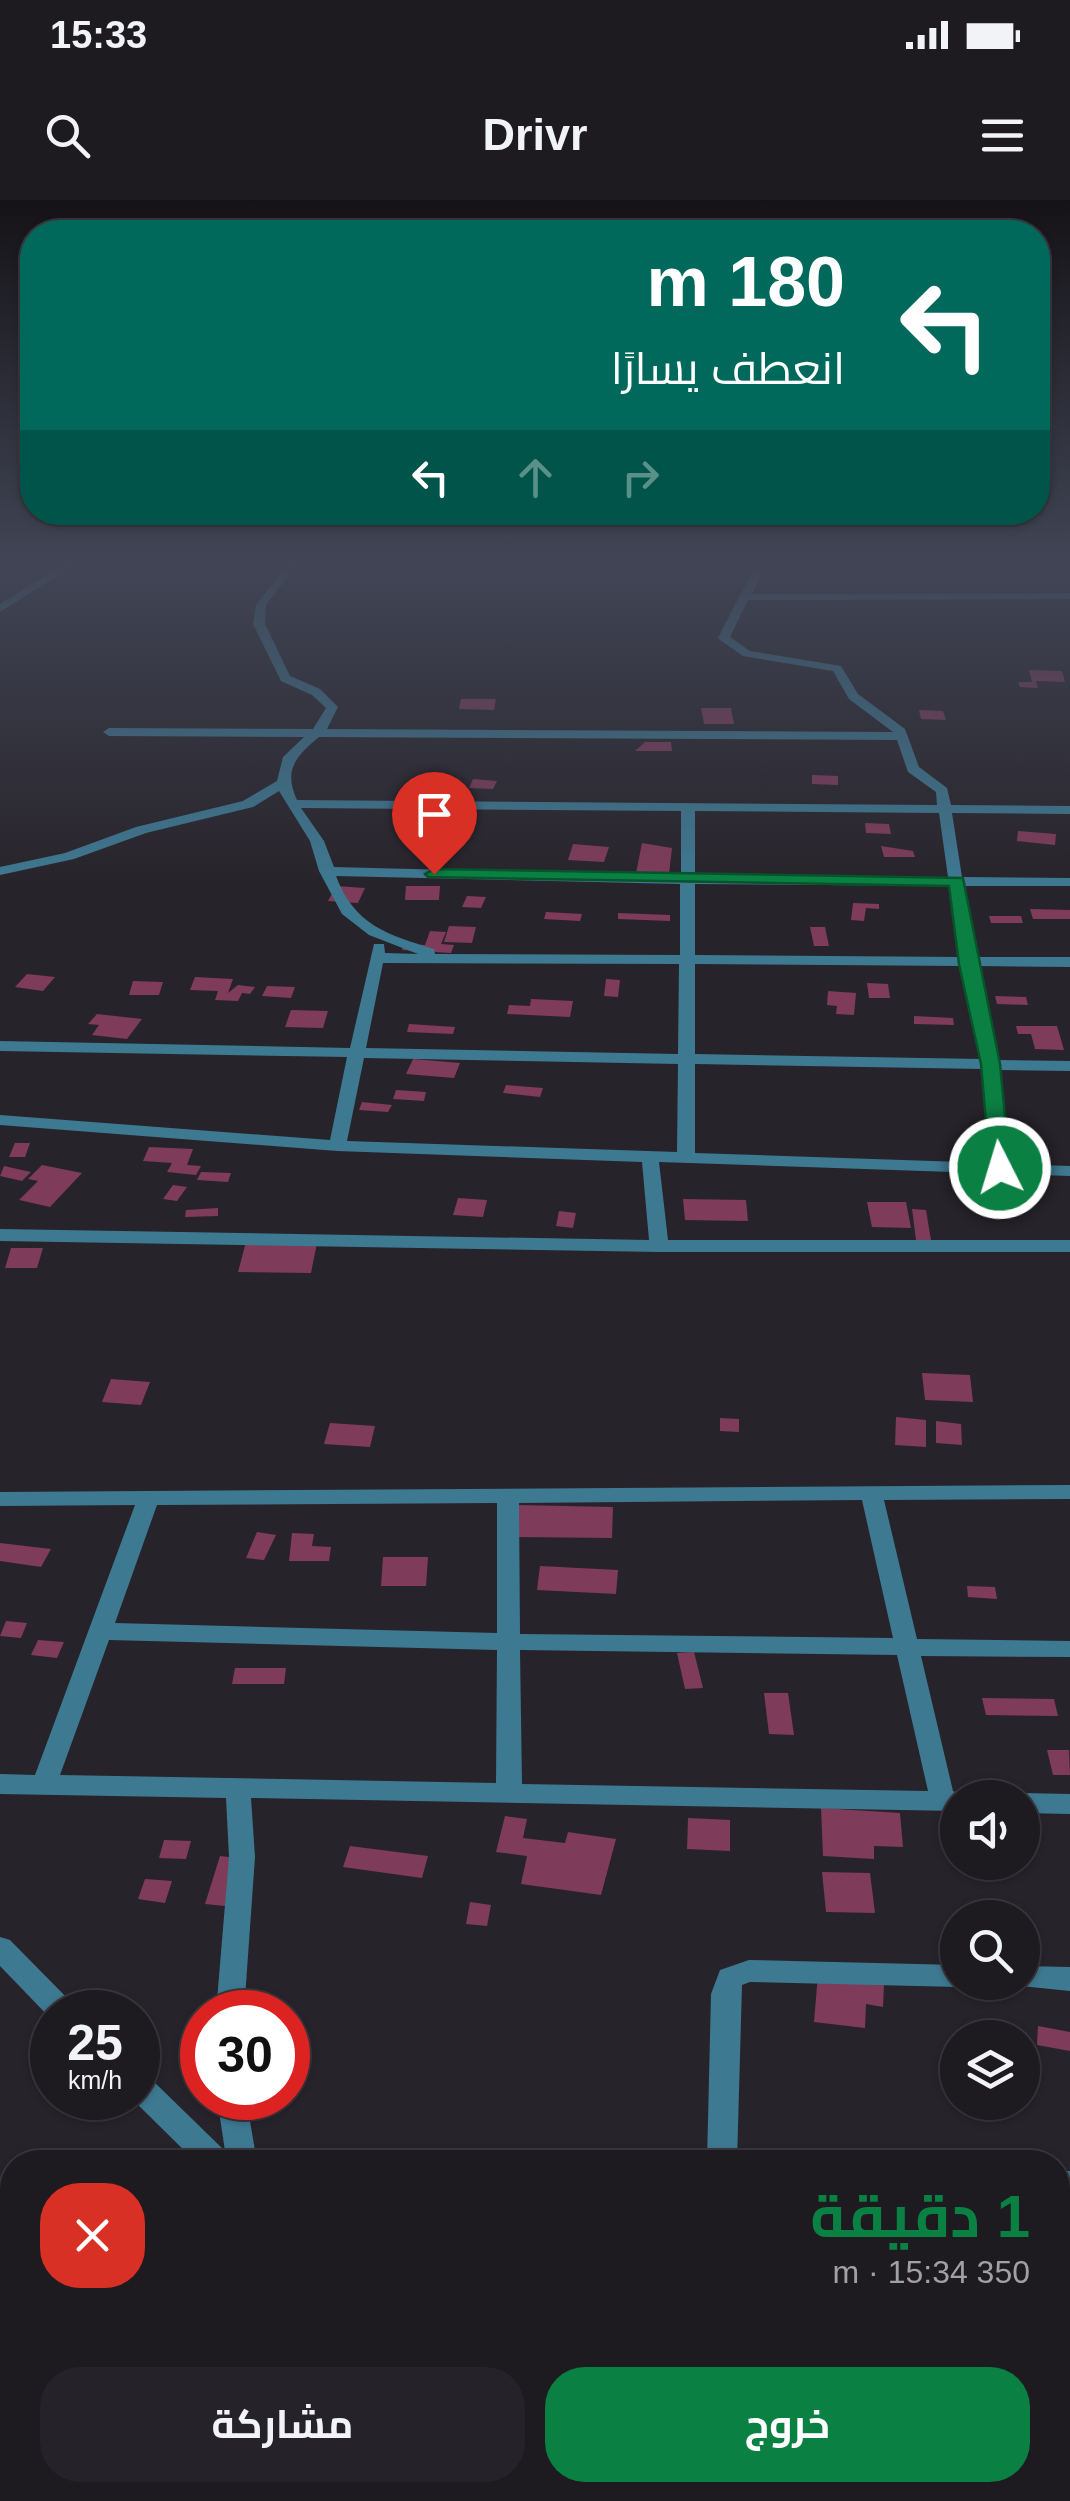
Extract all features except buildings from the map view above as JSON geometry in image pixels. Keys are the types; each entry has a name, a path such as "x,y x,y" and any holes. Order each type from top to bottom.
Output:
{"street":[{"path":"283,673 316,692 332,707 318,733 290,756 284,782 292,804 317,840 326,871 348,912 378,934 455,959"},
{"path":"840,673 853,696 881,713 902,736 913,770 942,791 968,964 990,1064 1000,1168"},
{"path":"108,732 902,736"},
{"path":"0,871 70,856 142,830 232,809 284,782"},
{"path":"292,804 1070,810"},
{"path":"686,1159 688,807"},
{"path":"326,871 688,880 1070,882"},
{"path":"337,1146 379,958 378,934"},
{"path":"379,958 1070,962"},
{"path":"0,1046 1070,1066"},
{"path":"0,1120 337,1146 1070,1170"},
{"path":"650,1158 659,1246"},
{"path":"0,1235 659,1246 1070,1246"},
{"path":"0,1500 1070,1492"},
{"path":"872,1493 908,1649 944,1780"},
{"path":"508,1499 509,1790"},
{"path":"44,1784 148,1500"},
{"path":"99,1630 511,1642 1070,1649"},
{"path":"0,1784 509,1790 940,1801"},
{"path":"232,1990 242,1857 238,1786"},
{"path":"1040,1803 1070,1804"},
{"path":"0,1948 41,1990"},
{"path":"722,2150 726,1994 730,1978 750,1971 940,1976"},
{"path":"1040,1978 1070,1979"},
{"path":"160,2107 204,2150"},
{"path":"235,2120 240,2150"}],"route":[{"path":"434,874 957,881 968,964 990,1064 1000,1168"}]}
